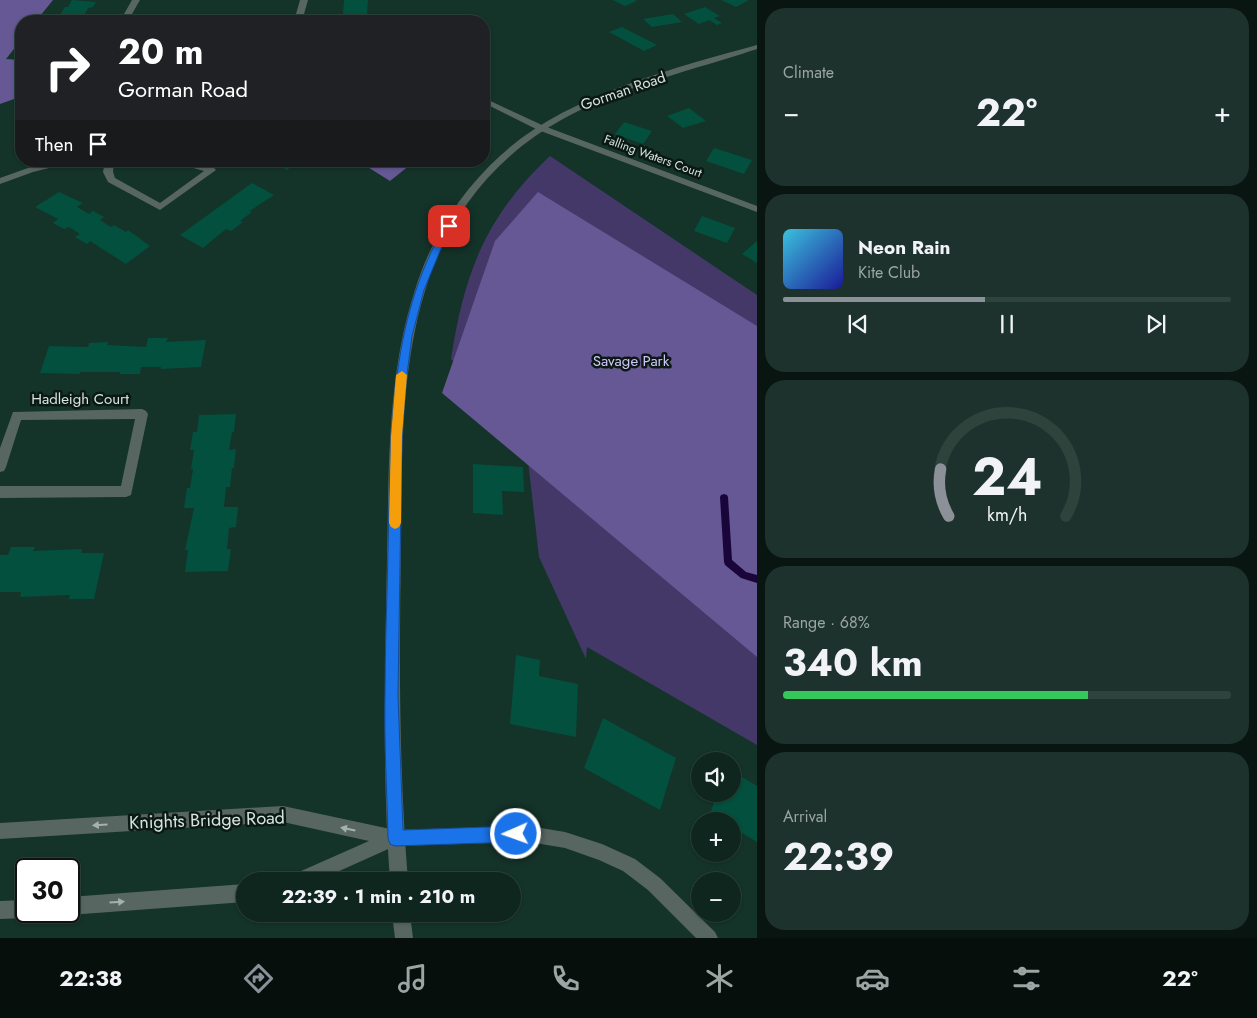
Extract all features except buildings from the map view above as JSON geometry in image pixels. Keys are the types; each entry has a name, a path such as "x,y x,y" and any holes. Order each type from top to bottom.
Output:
{"street":[{"path":"127,15 136,0"},
{"path":"300,15 304,0"},
{"name":"Gorman Road","path":"398,872 395,838 392,695 396,446 401,382 408,336 419,290 435,251 456,213 476,185 501,159 541,128 574,108 602,96 757,47"},
{"name":"Falling Waters Court","path":"490,103 541,128 757,208"},
{"path":"0,181 45,167"},
{"path":"109,167 108,172 111,180 160,207 211,170 198,167"},
{"name":"Hadleigh Court","path":"0,467 18,416 142,414 126,491 0,492"},
{"name":"Knights Bridge Road","path":"0,831 284,814 395,838"},
{"path":"318,872 395,838 528,834 565,840 602,852 630,865 654,884 709,938"},
{"path":"80,905 236,894"},
{"path":"0,910 15,909"},
{"path":"402,922 404,938"}],"green space":[{"path":"0,0 53,0 41,15 15,15 15,48 6,59 15,60 15,99 0,104"},
{"name":"Savage Park","path":"550,156 757,295 757,745 587,647 586,659 539,557 524,426 451,359 463,299 481,248 509,201"},
{"path":"368,167 408,167 390,181"},
{"name":"Savage Park","path":"538,192 757,326 757,657 442,393 495,241"}],"waterway":[{"path":"724,497 728,562 744,575 757,579"}],"slow traffic":[{"path":"395,523 397,436 402,375"}],"route":[{"path":"449,226 435,251 419,290 408,336 401,382 397,436 392,695 395,838 516,834"}]}
